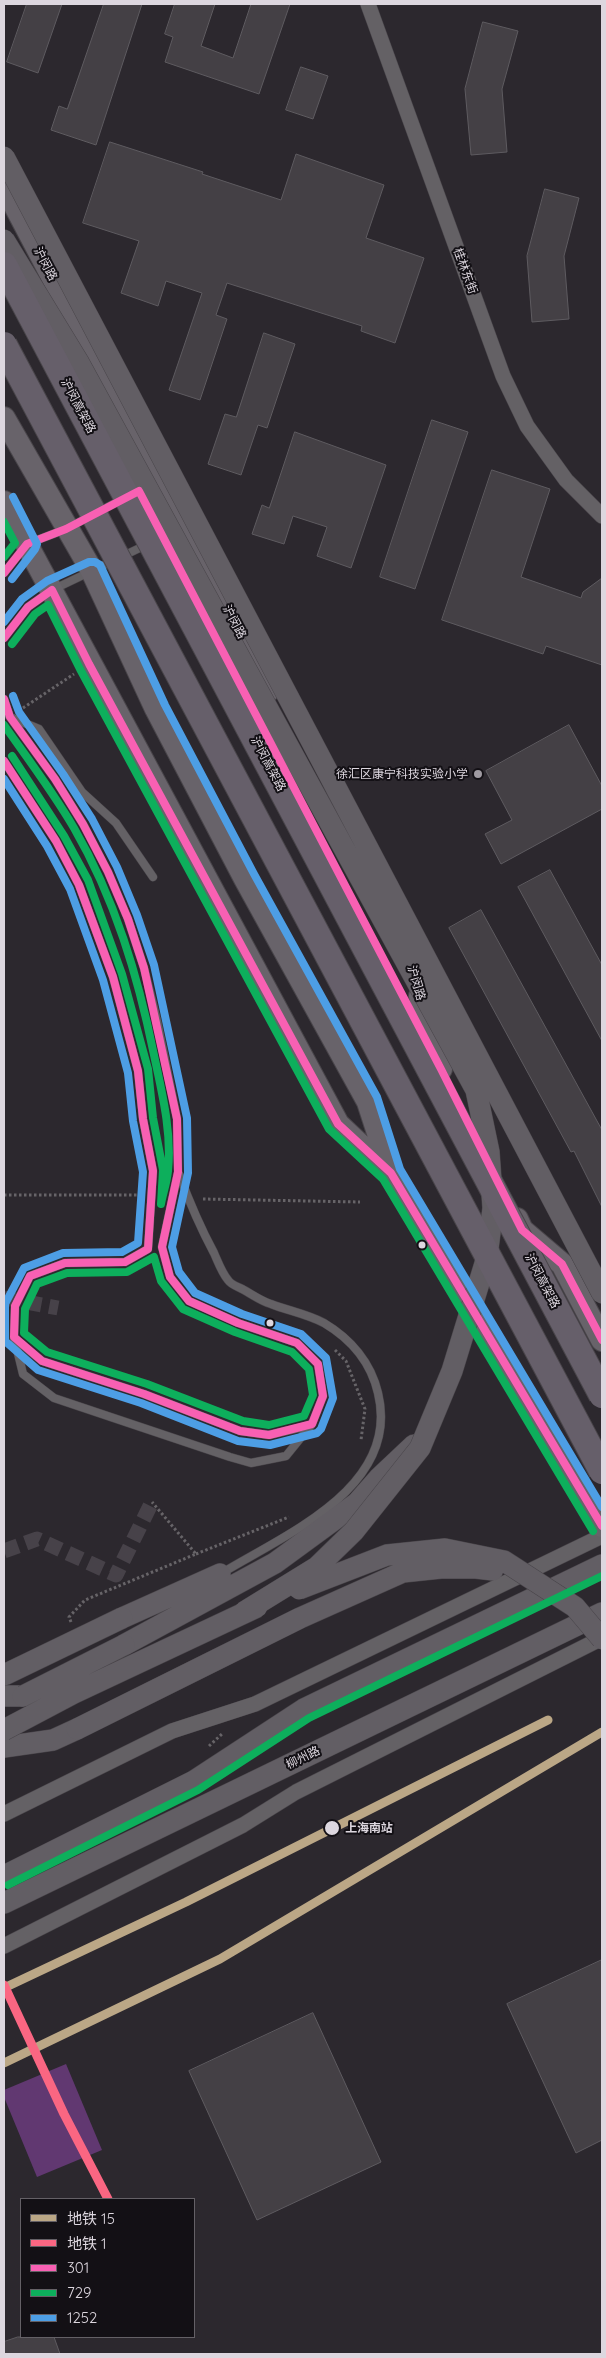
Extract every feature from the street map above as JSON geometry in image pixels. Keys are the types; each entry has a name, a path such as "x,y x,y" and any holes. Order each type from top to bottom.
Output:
{"highway":[{"name":"沪闵高架路","path":"4,264 602,1395"},
{"path":"4,345 602,1471"}],"main road":[{"path":"4,158 602,1293"},
{"name":"沪闵路","path":"4,185 408,954 441,1069"},
{"name":"沪闵路","path":"4,233 441,1069 522,1230 562,1264 602,1340"},
{"path":"4,240 79,363 476,1090 490,1162 493,1208 487,1257 452,1371 420,1448 354,1531 316,1567 244,1612"},
{"path":"4,418 66,529 92,571 160,718 245,879 368,1102 391,1173 602,1526"},
{"path":"4,502 52,590 89,664 338,1124 391,1173"},
{"path":"522,1230 602,1402"},
{"path":"13,1696 116,1649 275,1563 357,1503 379,1478 426,1433"},
{"path":"4,1730 244,1612 378,1559 396,1554 445,1549 504,1560 534,1578 575,1607 602,1639"},
{"path":"4,1876 194,1781 304,1709 602,1565"},
{"path":"4,1747 53,1740 300,1618 403,1572 441,1568 476,1568 534,1578"},
{"path":"4,1675 122,1618 220,1574"},
{"name":"柳州路","path":"4,1903 602,1613"}],"street":[{"name":"桂林东街","path":"368,4 503,376 527,426 566,480 602,516"},
{"path":"4,1814 172,1731 254,1704 602,1536"},
{"path":"4,1946 242,1825 296,1792 602,1639"}],"lane":[{"path":"4,573 27,544 66,529 139,491"},
{"path":"4,638 28,606 52,590 163,537"},
{"path":"4,699 10,717 39,729 82,792 116,823 153,877"},
{"path":"4,709 56,779 83,824 108,872 128,919 144,968 167,1064 177,1119 178,1172 162,1247 170,1277 190,1301 238,1323 297,1343 318,1364 323,1396 312,1424 286,1456 251,1463 230,1457 54,1398 23,1374 14,1337 15,1306 30,1276 66,1263 125,1262 148,1249 153,1171 143,1119 138,1071 113,977 97,930 79,885 56,841 4,762"},
{"path":"178,1172 198,1223 229,1282 270,1304 300,1312 324,1323 345,1337 362,1357 375,1380 382,1409 377,1444 366,1469 349,1490 326,1510 220,1574"},
{"path":"14,1337 42,1361 144,1394 240,1431 269,1434 302,1428 312,1424"}],"path":[{"path":"10,717 89,664"},
{"path":"198,1223 200,1199"},
{"path":"329,1343 346,1360 365,1409 361,1445"},
{"path":"196,1554 295,1514"},
{"path":"205,1749 226,1730"}],"shaded area":[{"path":"66,2064 102,2150 37,2177 4,2097 4,2090"}],"building":[{"path":"27,4 62,4 38,73 7,62"},
{"path":"104,4 142,4 96,145 51,130 59,106 67,109"},
{"path":"175,4 215,4 201,46 233,58 251,4 290,4 259,94 165,62 173,37 165,34"},
{"path":"483,22 518,31 502,89 507,152 471,155 465,89"},
{"path":"301,67 328,76 313,119 286,110"},
{"path":"110,142 281,200 296,154 384,185 366,238 424,258 395,343 361,331 362,326 227,283 216,315 227,319 200,400 169,390 202,293 166,281 158,306 121,293 139,241 83,223"},
{"path":"545,189 579,198 564,256 569,319 532,322 527,256"},
{"path":"264,333 295,344 267,428 258,425 241,475 208,464 225,414 236,417"},
{"path":"432,420 468,432 415,589 380,577"},
{"path":"295,432 386,465 351,568 317,556 327,527 293,516 284,544 252,534 262,505 269,508"},
{"path":"492,470 550,489 521,577 581,598 583,592 602,578 602,665 546,646 543,654 442,620"},
{"path":"569,725 602,786 602,809 501,864 485,834 512,820 486,771"},
{"path":"550,870 602,965 602,1041 518,887"},
{"path":"481,910 602,1130 602,1207 574,1151 571,1152 449,928"},
{"path":"602,1960 602,2140 576,2153 507,2004"},
{"path":"313,2013 381,2162 257,2220 189,2071"},
{"path":"18,2337 54,2338 60,2354 4,2354 4,2342"}],"tunnel":[{"path":"4,1298 58,1308"},
{"path":"4,1551 37,1539 116,1575 152,1502"}],"metro line":[{"name":"15","path":"4,1988 186,1902 548,1720"},
{"name":"15","path":"4,2063 220,1959 602,1732"},
{"name":"1","path":"4,1985 64,2114 107,2198"}],"transit line":[{"name":"301","path":"4,573 27,544 66,529 139,491 441,1069 522,1230 562,1264 602,1340"},
{"name":"1252","path":"12,579 37,544 13,497"},
{"name":"729","path":"4,522 15,543 4,557"},
{"name":"1252","path":"4,622 22,599 47,581 89,562 95,562 100,565 165,705 254,874 377,1097 400,1169 602,1507"},
{"name":"301","path":"4,638 28,607 52,590 89,664 338,1124 391,1173 602,1526"},
{"name":"729","path":"12,644 35,614 48,605 80,669 329,1129 383,1179 593,1531"},
{"name":"1252","path":"4,779 47,846 70,889 103,980 128,1073 133,1121 143,1172 138,1243 122,1252 63,1253 24,1268 5,1304 5,1341 38,1370 141,1403 238,1441 270,1445 317,1433 321,1429 333,1398 326,1358 301,1334 242,1314 195,1293 179,1272 172,1247 188,1173 187,1118 154,965 137,915 117,867 92,819 19,712 13,696"},
{"name":"301","path":"4,699 10,717 55,779 83,824 108,872 128,919 144,968 177,1119 178,1172 162,1247 170,1277 189,1301 238,1323 297,1343 318,1364 323,1396 312,1424 269,1435 240,1431 144,1394 42,1361 14,1337 15,1306 30,1276 65,1263 125,1262 148,1249 153,1171 143,1119 138,1071 113,977 79,885 56,841 4,761"},
{"name":"729","path":"4,725 74,828 102,882 123,938 141,996 166,1113 169,1156 161,1204 163,1170 153,1118 148,1069 122,974 88,880 64,836 12,756"},
{"name":"729","path":"154,1257 161,1281 183,1309 235,1332 292,1352 309,1369 313,1395 304,1416 269,1425 243,1421 147,1384 47,1352 24,1333 25,1309 37,1284 67,1273 127,1272 154,1257"},
{"name":"729","path":"8,1885 198,1790 309,1718 602,1576"}],"place":[{"name":"徐汇区康宁科技实验小学","path":"478,774"},
{"name":"上海南站","path":"332,1828"}]}
